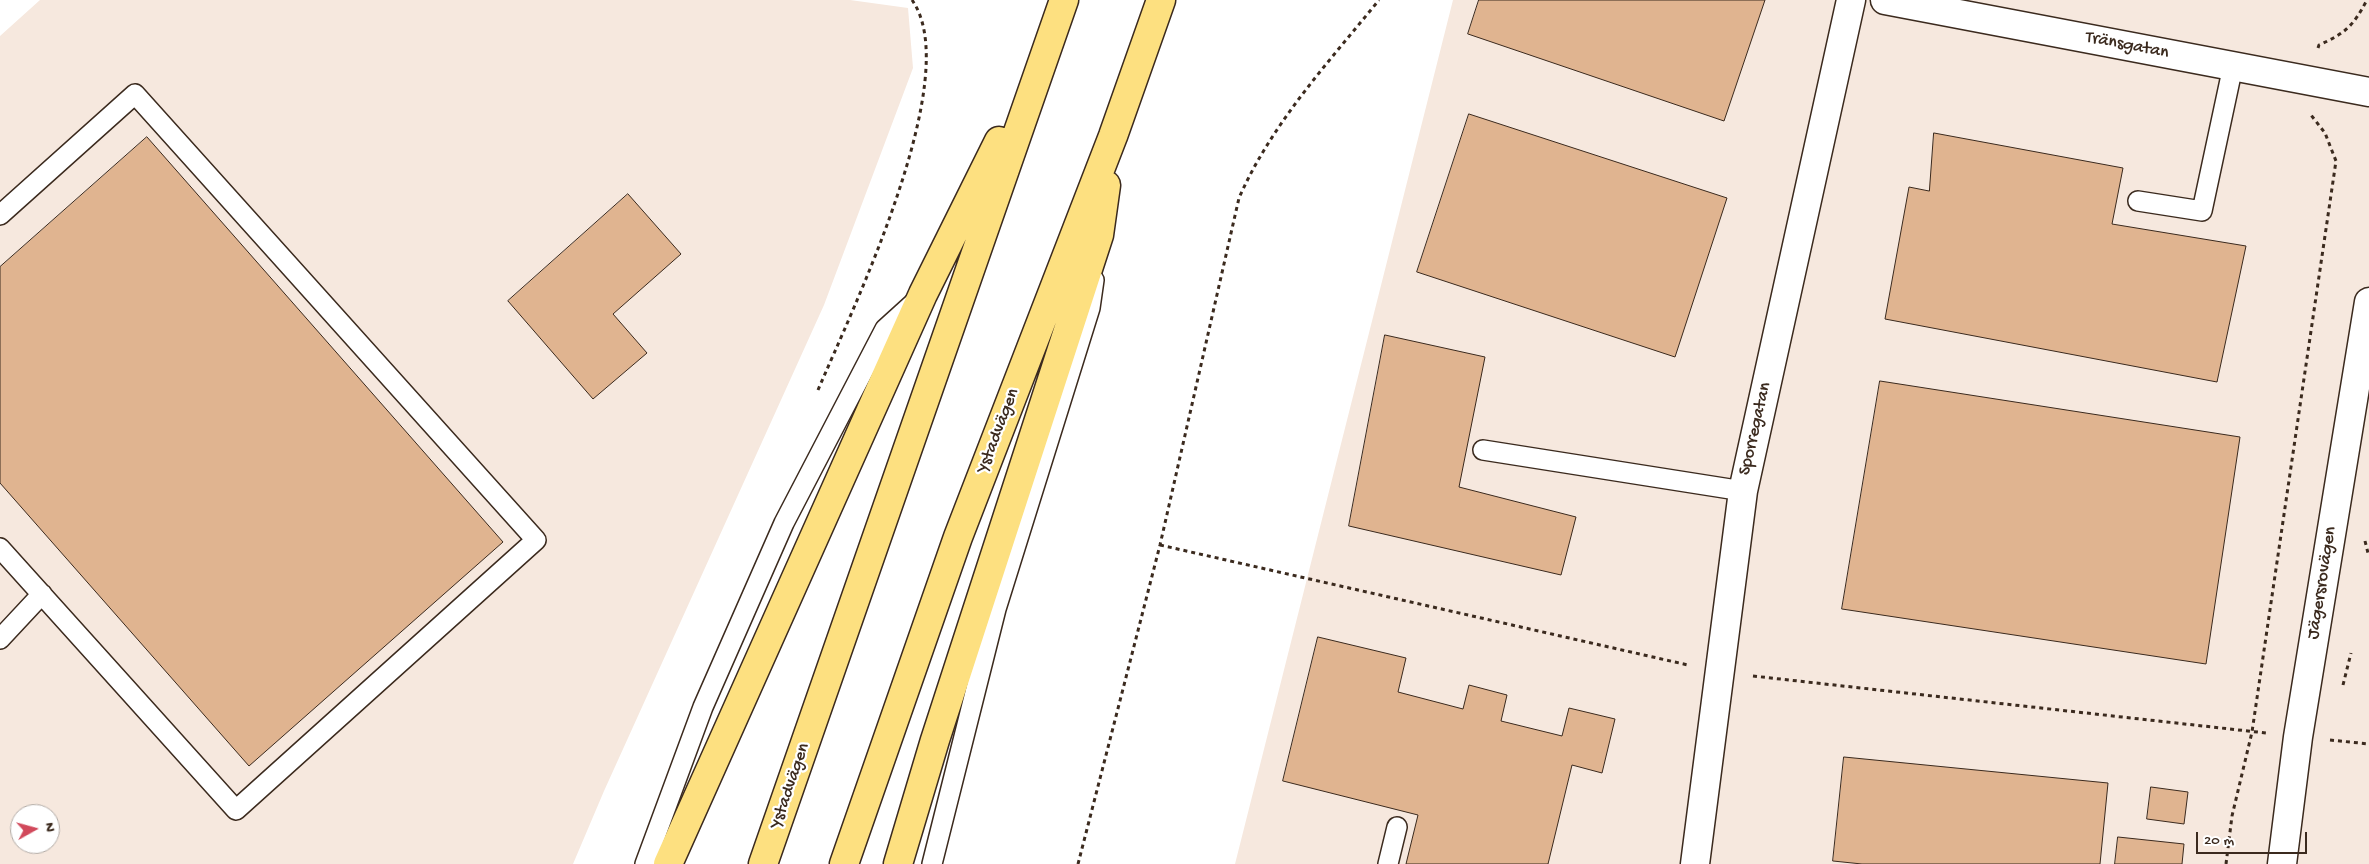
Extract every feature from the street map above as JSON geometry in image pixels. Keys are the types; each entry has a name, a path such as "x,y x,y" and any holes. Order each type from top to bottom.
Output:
{"highway":[{"name":"Ystadvägen","path":"764,864 1064,0"},
{"name":"Ystadvägen","path":"844,864 958,537 1113,136 1161,0"},
{"path":"668,864 923,294 1050,39"},
{"path":"898,864 935,740 1099,235 1113,136"}],"street":[{"name":"Sporregatan","path":"1699,864 1743,491 1852,0"},
{"name":"Tränsgatan","path":"1885,0 2369,92"},
{"name":"Jägersrovägen","path":"2282,864 2298,737 2369,302"}],"lane":[{"path":"2138,201 2202,211 2233,66"},
{"path":"0,215 135,94 536,540 236,810 0,548"},
{"path":"932,864 996,609 1090,308 1099,235"},
{"path":"645,864 702,707 784,523 885,328 923,294"},
{"path":"1483,450 1743,491"},
{"path":"0,639 42,594"},
{"path":"1388,864 1397,826"}],"path":[{"path":"817,394 891,217 910,159 922,99 926,71 927,42 922,20 912,0"},
{"path":"1078,864 1160,545 1239,198 1250,173 1282,121 1379,0"},
{"path":"2226,864 2232,816 2252,732 2336,161 2325,133 2308,112 2319,45 2340,36 2355,23 2367,0"}],"shaded area":[{"path":"40,0 850,0 908,8 913,68 824,305 604,791 573,864 0,864 0,36"},
{"path":"1453,0 2369,0 2369,864 1235,864"}],"building":[{"path":"1479,0 1765,0 1724,121 1468,34"},
{"path":"1469,114 1727,198 1675,357 1417,272"},
{"path":"1934,133 2123,168 2112,224 2246,246 2217,382 1885,319 1909,187 1929,191"},
{"path":"147,137 503,542 249,766 0,483 0,267"},
{"path":"628,194 681,254 613,314 647,353 593,399 508,301"},
{"path":"1385,335 1485,357 1459,487 1576,517 1561,575 1349,526"},
{"path":"1880,381 2240,437 2206,664 1842,609"},
{"path":"1318,637 1406,658 1398,692 1463,709 1469,685 1507,695 1501,721 1562,736 1569,708 1615,719 1602,773 1572,765 1548,864 1406,864 1418,815 1283,781"},
{"path":"1844,757 2108,783 2100,864 1862,864 1833,861"},
{"path":"2151,787 2188,792 2184,824 2147,819"},
{"path":"2118,837 2184,844 2182,864 2115,864"}]}
